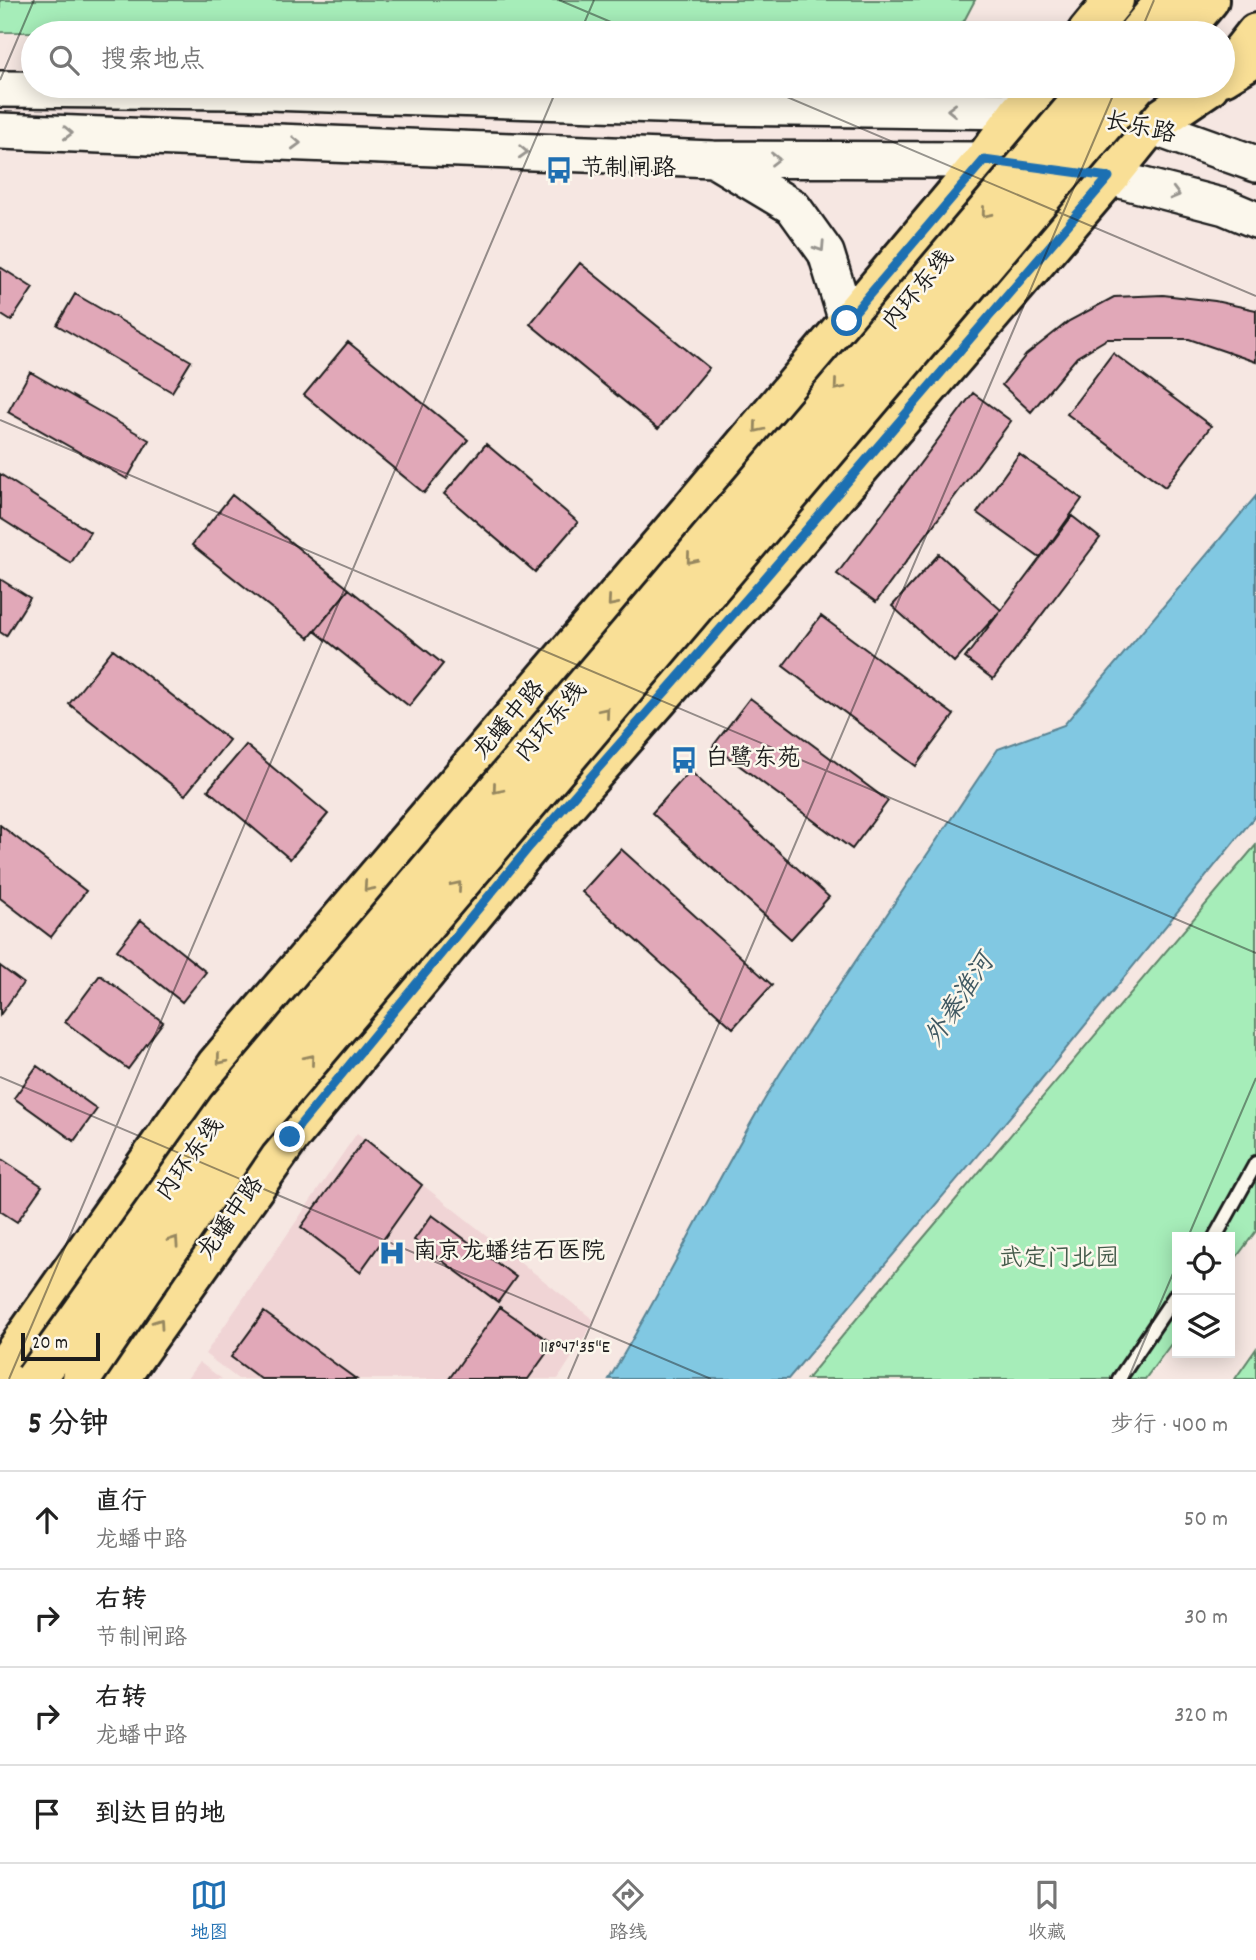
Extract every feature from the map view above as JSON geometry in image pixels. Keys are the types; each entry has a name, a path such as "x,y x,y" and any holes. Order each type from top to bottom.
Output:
{"main road":[{"path":"1097,21 1114,0"},
{"path":"1148,21 1166,0"},
{"path":"1191,21 1209,0"},
{"path":"1235,60 1256,33"},
{"path":"1235,69 1256,56"},
{"path":"0,89 21,89"},
{"path":"447,98 718,107 1032,99"},
{"name":"内环东线","path":"35,1379 228,1109 1083,98"},
{"name":"内环东线","path":"81,1379 247,1134 1126,98"},
{"name":"龙蟠中路","path":"119,1379 290,1137 530,846 758,586 1150,126 1191,98"},
{"name":"龙蟠中路","path":"0,1373 217,1064 685,516 984,160 1032,99"},
{"name":"长乐路","path":"1032,99 1150,126 1256,164"},
{"path":"0,131 713,159 984,160 1109,177 1225,207 1256,220"},
{"path":"713,159 793,207 826,253 847,321"}],"lane":[{"path":"1218,1232 1256,1163"},
{"path":"1119,1379 1176,1295"}],"shaded area":[{"name":"南京龙蟠结石医院","path":"357,1133 595,1321 558,1379 238,1379 205,1354"},
{"path":"199,1362 222,1379 187,1379"}],"green space":[{"path":"0,0 975,0 964,21 21,21 21,32 0,32"},
{"name":"武定门北园","path":"1256,845 1256,1231 1235,1259 1235,1232 1172,1232 1172,1343 1145,1379 807,1379"},
{"path":"1256,1349 1256,1379 1235,1379"}],"water":[{"name":"外秦淮河","path":"1256,496 1256,815 1030,1093 788,1379 609,1379 781,1072 998,749 1064,725"}],"building":[{"path":"580,263 709,368 658,429 530,324"},
{"path":"0,267 33,288 11,321 0,314"},
{"path":"75,294 191,361 172,392 57,325"},
{"path":"1163,295 1215,301 1256,310 1256,362 1189,339 1107,339 1077,357 1031,412 1002,385 1026,355 1069,321 1114,297"},
{"path":"348,342 468,440 424,493 304,395"},
{"path":"1113,353 1211,426 1165,487 1067,414"},
{"path":"30,372 149,440 127,479 8,412"},
{"path":"973,393 1011,421 876,602 837,574"},
{"path":"486,444 578,522 535,572 444,494"},
{"path":"1019,454 1082,499 1040,558 977,513"},
{"path":"0,474 90,532 71,563 0,518"},
{"path":"232,495 349,589 309,638 192,545"},
{"path":"1072,516 1100,538 993,679 965,658"},
{"path":"939,554 1001,610 954,662 892,606"},
{"path":"0,579 30,598 6,636 0,632"},
{"path":"349,589 443,664 409,706 315,631"},
{"path":"821,616 954,715 916,766 783,666"},
{"path":"113,649 229,740 185,795 69,704"},
{"path":"750,698 888,801 852,849 713,746"},
{"path":"246,745 328,814 290,859 208,790"},
{"path":"690,771 829,897 791,939 652,813"},
{"path":"0,825 86,891 51,937 0,898"},
{"path":"621,849 772,985 733,1028 582,892"},
{"path":"141,920 206,972 182,1002 117,950"},
{"path":"0,966 23,983 0,1015"},
{"path":"100,975 163,1022 128,1069 65,1022"},
{"path":"37,1066 97,1109 74,1141 14,1098"},
{"path":"365,1139 422,1185 360,1272 301,1227"},
{"path":"0,1158 42,1186 17,1222 0,1211"},
{"path":"432,1215 516,1277 498,1302 414,1240"},
{"path":"500,1307 553,1344 528,1379 449,1379"},
{"path":"264,1312 356,1379 261,1379 231,1357"}],"place":[{"name":"节制闸路","path":"559,170"},
{"name":"白鹭东苑","path":"684,760"},
{"name":"南京龙蟠结石医院","path":"392,1253"}],"route":[{"path":"290,1137 530,846 758,586 1109,177 984,160 847,321"}]}
